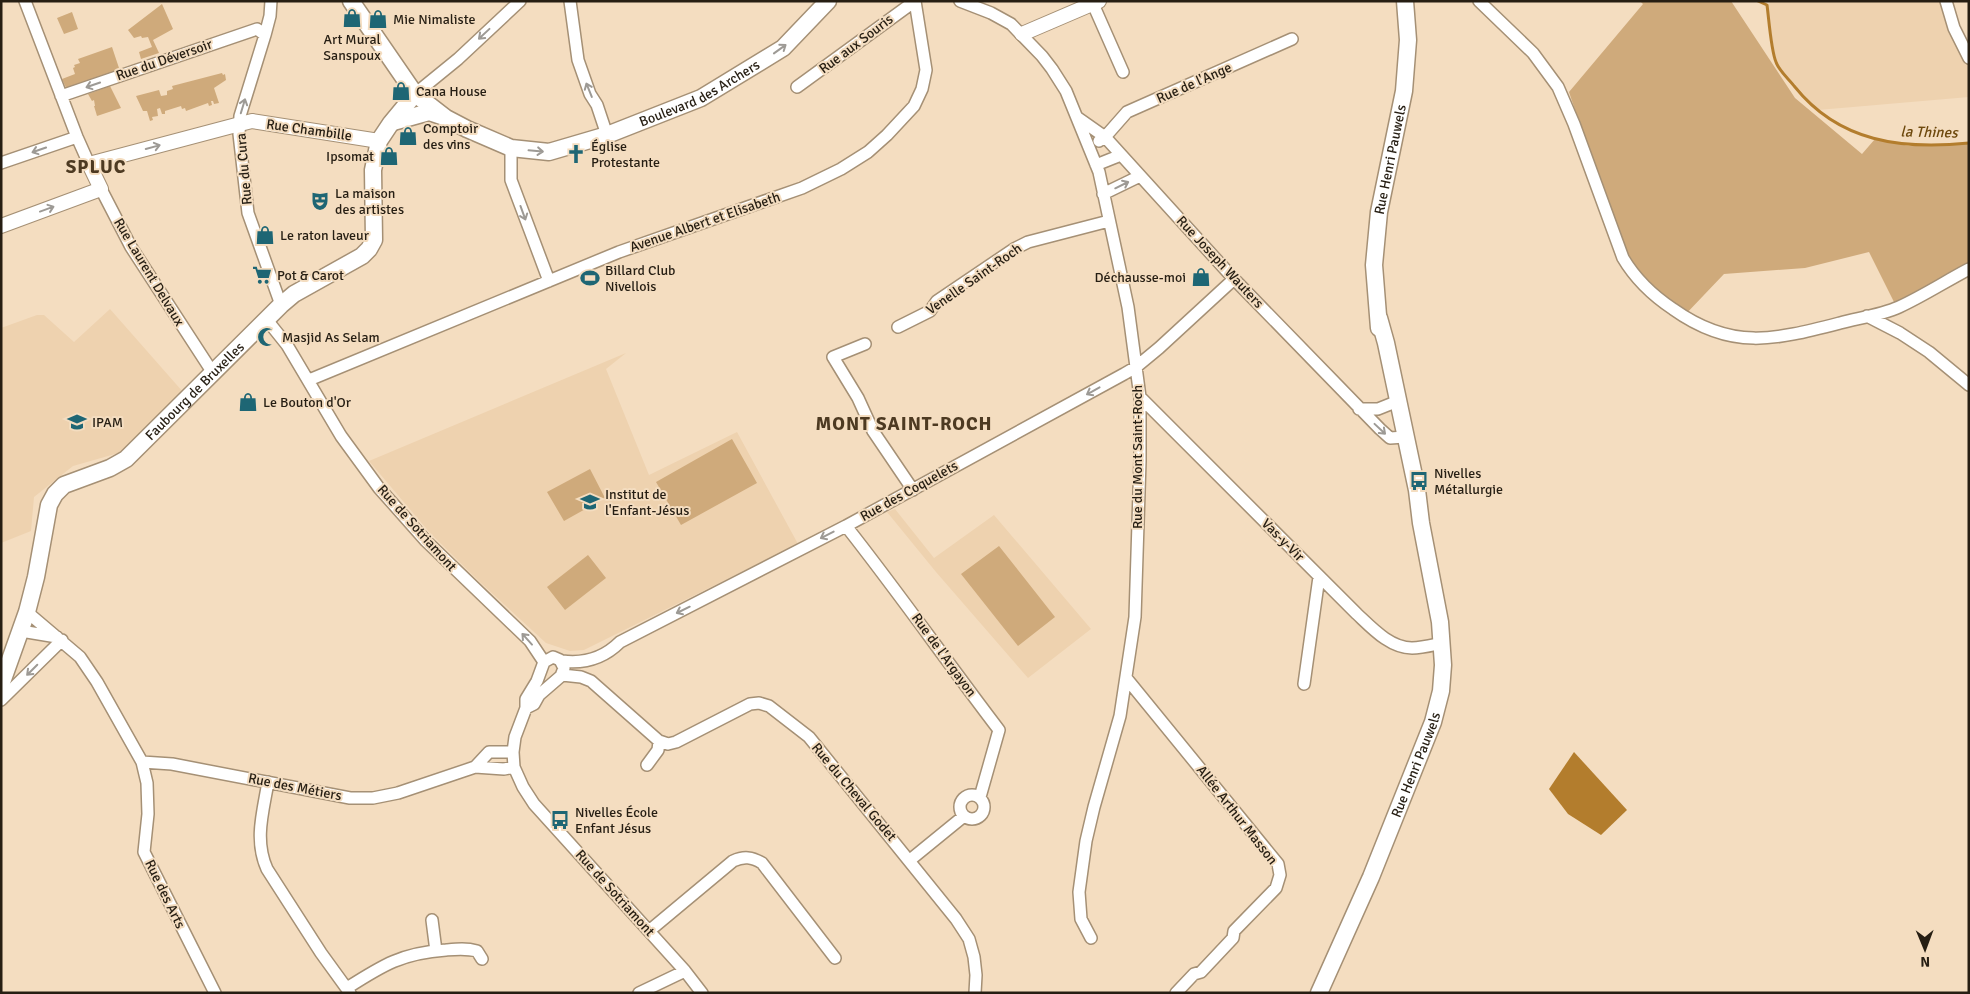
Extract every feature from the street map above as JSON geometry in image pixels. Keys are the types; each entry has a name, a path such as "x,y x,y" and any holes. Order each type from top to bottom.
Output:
{"main road":[{"name":"Boulevard des Archers","path":"351,1 415,94 446,118 511,148 550,152 607,135 701,98 783,48 828,1"},
{"name":"Rue Henri Pauwels","path":"1319,993 1371,877 1433,722 1441,691 1443,643 1421,524 1417,490 1395,402 1386,343 1379,318 1374,266 1379,212 1404,91 1408,40 1405,1"},
{"name":"Faubourg de Bruxelles","path":"27,612 36,577 49,505 55,494 71,482 110,468 126,459 281,305 294,294 362,256 369,250 374,240 373,170 379,141 415,94"},
{"path":"391,123 406,117 429,112 446,118"},
{"path":"1,685 27,612"}],"street":[{"name":"Rue Laurent Delvaux","path":"25,1 77,137 101,189 131,247 213,373"},
{"name":"Rue du Cura","path":"271,1 270,16 265,36 240,116 240,150 248,213 281,305"},
{"path":"415,94 458,59 520,1"},
{"path":"570,1 578,60 607,135"},
{"name":"Rue aux Souris","path":"797,87 915,1"},
{"name":"Avenue Albert et Elisabeth","path":"309,380 549,281 655,239 802,188 841,169 868,152 902,120 914,106 922,89 926,70 915,1"},
{"name":"Rue du Mont Saint-Roch","path":"960,1 991,13 1011,24 1052,69 1066,91 1096,165 1128,307 1140,397 1140,461 1134,616 1127,679 1120,716 1086,841 1079,892 1082,919 1091,938"},
{"path":"1479,1 1533,53 1558,87 1574,124 1623,258 1640,282 1654,296 1697,325 1720,334 1744,338 1764,338 1800,333 1897,308 1969,269"},
{"path":"1946,1 1954,28 1969,58"},
{"path":"1022,34 1096,3 1123,72"},
{"name":"Rue du Déversoir","path":"61,96 257,29 265,36"},
{"name":"Rue de l'Ange","path":"1089,147 1105,137 1127,112 1292,39"},
{"name":"Rue Joseph Wauters","path":"1076,113 1105,137 1234,278 1359,409 1390,438 1403,438"},
{"name":"Rue Chambille","path":"89,164 252,121 379,141"},
{"path":"1,163 77,137"},
{"path":"511,148 511,180 549,281"},
{"path":"1096,165 1121,155"},
{"path":"1103,194 1140,176"},
{"path":"1,226 101,189"},
{"name":"Venelle Saint-Roch","path":"898,327 930,311 937,301 1014,249 1037,239 1109,221"},
{"name":"Rue des Coquelets","path":"562,661 581,663 604,655 620,642 846,526 1136,367 1234,278"},
{"path":"1867,316 1929,352 1969,385"},
{"path":"267,320 287,345 309,380"},
{"path":"865,344 833,357 858,398 873,431 913,490"},
{"name":"Rue de Sotriamont","path":"309,380 341,436 379,488 426,542 524,636 543,665 526,700 526,708 515,737 514,767 523,788 534,804 685,971 702,993"},
{"name":"Vas-y-Vir","path":"1140,397 1357,614 1382,636 1398,646 1412,648 1443,643"},
{"path":"1359,409 1378,409 1395,402"},
{"name":"Rue de l'Argayon","path":"846,526 901,596 999,730 980,797"},
{"path":"1304,684 1320,577"},
{"name":"Rue des Arts","path":"27,612 80,657 97,682 142,762 147,783 148,814 144,852 214,993"},
{"path":"21,631 60,639"},
{"path":"1,700 60,639"},
{"path":"559,677 564,668 562,661 553,657 543,665 543,673 548,678 582,677 591,681 659,741 658,750 647,765"},
{"path":"581,663 590,668 591,681"},
{"name":"Rue de Sotriamont","path":"526,708 534,704 539,695 559,677"},
{"name":"Allée Arthur Masson","path":"1127,679 1278,864 1280,875 1276,888 1234,931 1233,938 1201,972 1194,974 1176,993"},
{"name":"Rue du Cheval Godet","path":"659,741 668,744 676,742 750,704 758,703 769,706 808,737 910,860 970,939 976,975 975,993"},
{"path":"475,767 489,752 513,752"},
{"name":"Rue des Métiers","path":"142,762 172,764 330,796 350,798 372,798 418,787 475,767"},
{"path":"475,767 504,769 514,767"},
{"path":"268,782 260,834 262,857 267,869 348,990 385,964 418,952 468,949 477,951 482,959"},
{"path":"972,794 980,797 984,806 982,813 972,819 964,816 960,807 963,798 972,794"},
{"path":"910,860 964,816"},
{"path":"649,931 733,861 740,858 753,857 762,863 835,958"},
{"path":"432,920 436,951"},
{"path":"639,993 685,971"}],"shaded area":[{"path":"1640,1 1731,1 1795,98 1862,154 1875,139 1909,146 1969,143 1969,269 1897,308 1869,252 1805,268 1724,274 1683,317 1628,267 1569,92 1643,4"},
{"path":"1771,1 1946,1 1969,56 1969,97 1818,110 1776,63 1767,5"},
{"path":"162,4 173,29 153,40 159,53 141,59 139,52 152,47 148,37 134,38 128,30"},
{"path":"72,12 78,29 64,34 57,18"},
{"path":"112,47 120,71 67,90 62,79 75,74 73,68 75,67 74,65 80,63 78,59"},
{"path":"222,73 223,75 225,74 226,80 214,88 219,103 214,104 211,101 212,105 209,106 208,103 186,111 181,106 165,111 165,114 162,114 160,108 157,109 158,116 152,117 153,120 150,121 147,111 143,111 136,96 159,90 161,96 167,95 167,91 173,89 172,86"},
{"path":"110,86 121,108 97,116 94,100 92,101 88,94"},
{"name":"IPAM","path":"110,309 183,392 122,452 73,466 34,497 31,531 1,543 1,328 37,315 44,315 74,342"},
{"name":"Institut de l'Enfant-Jésus","path":"626,353 606,369 649,475 737,432 798,544 584,650 570,651 546,643 481,583 430,533 369,461"},
{"path":"732,439 757,483 681,525 656,482"},
{"path":"590,469 605,498 564,521 547,492"},
{"path":"895,509 934,558 994,515 1091,629 1028,678 887,512"},
{"path":"999,546 1055,617 1018,646 961,574"},
{"path":"588,555 606,578 565,610 547,587"},
{"path":"1574,752 1627,810 1601,835 1568,814 1549,789"}],"waterway":[{"name":"la Thines","path":"1758,1 1767,5 1770,35 1779,69 1812,105 1831,120 1852,131 1896,143 1920,145 1969,143"}],"place":[{"name":"Art Mural Sanspoux","path":"352,18"},
{"name":"Mie Nimaliste","path":"378,19"},
{"name":"Cana House","path":"401,91"},
{"name":"Comptoir des vins","path":"408,136"},
{"name":"Église Protestante","path":"576,154"},
{"name":"Ipsomat","path":"389,156"},
{"name":"La maison des artistes","path":"320,201"},
{"name":"Le raton laveur","path":"265,235"},
{"name":"Pot & Carot","path":"262,275"},
{"name":"Déchausse-moi","path":"1201,277"},
{"name":"Billard Club Nivellois","path":"590,278"},
{"name":"Masjid As Selam","path":"267,337"},
{"name":"Le Bouton d'Or","path":"248,402"},
{"name":"IPAM","path":"77,422"},
{"name":"Nivelles Métallurgie","path":"1419,481"},
{"name":"Institut de l'Enfant-Jésus","path":"590,502"},
{"name":"Nivelles École Enfant Jésus","path":"560,820"}],"district":[{"name":"SPLUC","path":"96,167"},
{"name":"MONT SAINT-ROCH","path":"904,424"}]}
